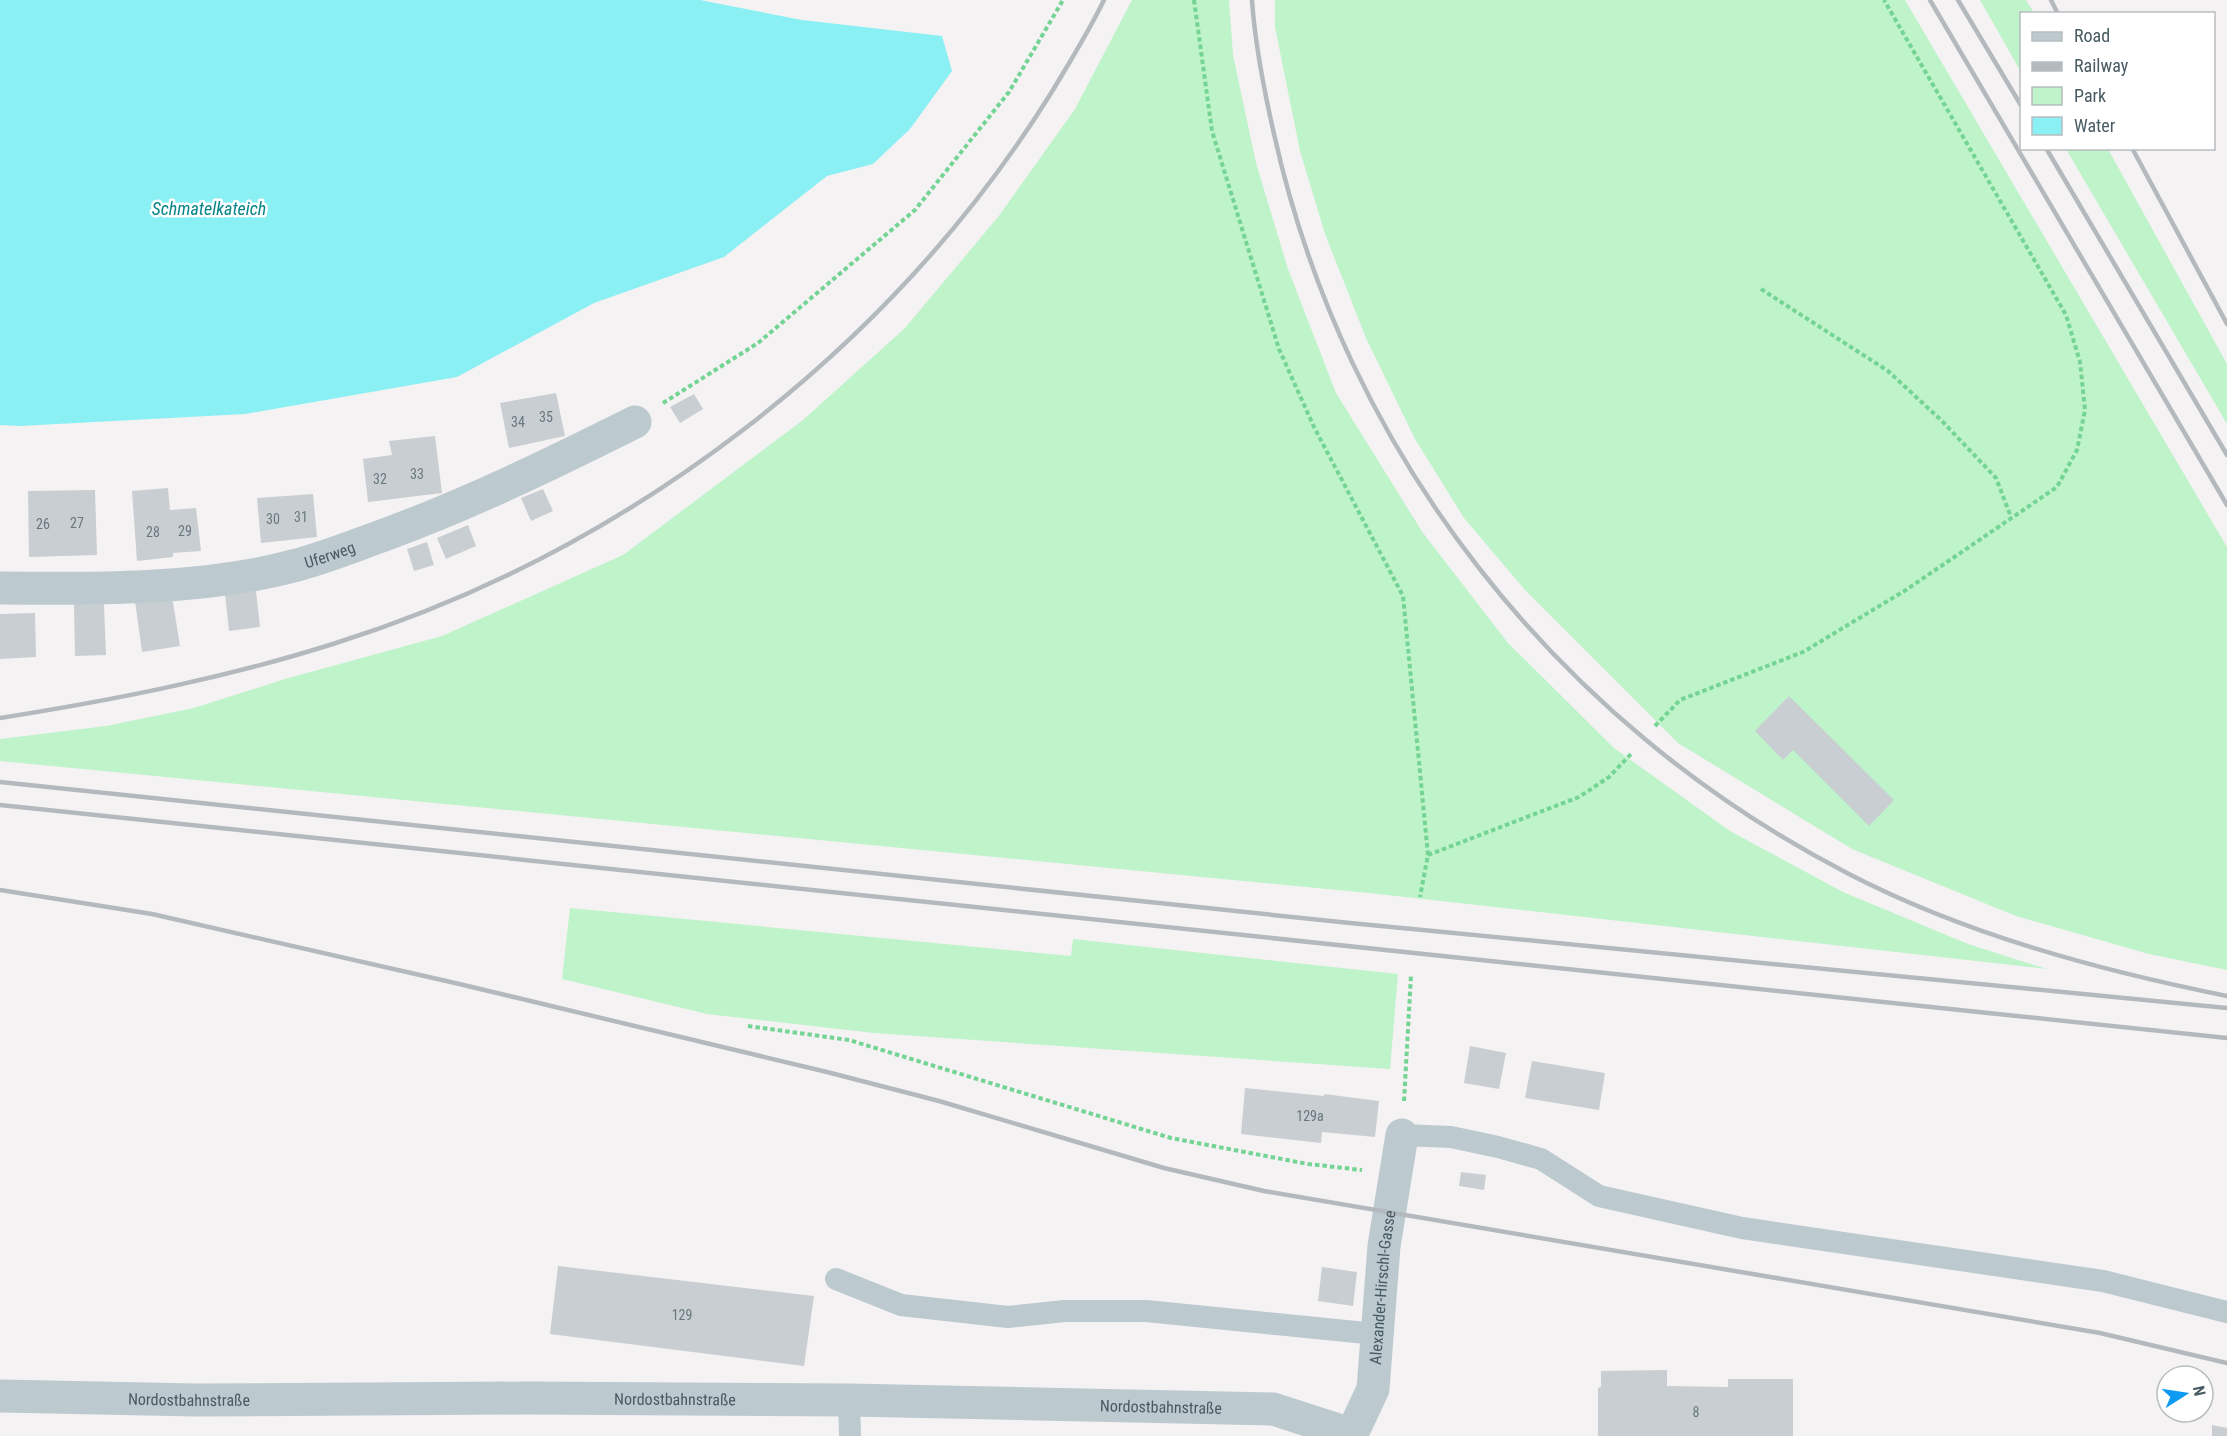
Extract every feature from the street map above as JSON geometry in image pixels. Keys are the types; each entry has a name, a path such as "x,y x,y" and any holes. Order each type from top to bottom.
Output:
{"street":[{"name":"Uferweg","path":"0,588 157,586 238,576 292,566 352,547 442,513 528,476 635,422"},
{"name":"Alexander-Hirschl-Gasse","path":"1352,1436 1373,1389 1384,1246 1402,1135"},
{"name":"Nordostbahnstraße","path":"0,1396 195,1400 517,1398 849,1400 1273,1409 1327,1426 1345,1436"}],"lane":[{"path":"1402,1135 1451,1137 1498,1147 1541,1159 1599,1196 1742,1228 2103,1281 2227,1312"},
{"path":"836,1279 901,1305 1008,1317 1065,1311 1146,1311 1376,1334"},
{"path":"849,1400 850,1436"}],"path":[{"path":"635,422 758,343 915,210 1009,92 1063,0"},
{"path":"1194,0 1212,131 1279,349 1314,427 1403,596 1428,855 1420,897"},
{"path":"1655,726 1680,700 1803,652 1906,590 2056,487 2077,450 2085,410 2080,362 2066,315 1884,0"},
{"path":"1761,290 1888,371 1942,421 1996,478 2011,517"},
{"path":"1428,855 1579,797 1609,777 1632,753"},
{"path":"1402,1135 1411,975"},
{"path":"748,1026 849,1040 1171,1138 1308,1164 1396,1174"}],"green space":[{"path":"1132,0 1229,0 1233,55 1256,163 1288,269 1336,393 1423,533 1508,643 1614,748 1730,831 1843,892 1968,944 2047,969 1369,893 0,761 0,739 106,726 194,708 285,679 442,636 623,555 803,420 905,328 998,217 1075,109"},
{"path":"1275,0 1905,0 2227,547 2227,970 2149,954 2016,916 1852,849 1678,743 1525,590 1464,518 1415,439 1366,338 1325,234 1300,151 1275,27"},
{"path":"1980,0 2026,0 2033,12 2020,12 2020,70"},
{"path":"2067,150 2109,150 2227,364 2227,424"},
{"path":"570,908 1071,956 1073,939 1398,974 1390,1069 874,1033 707,1014 562,979"}],"water":[{"name":"Schmatelkateich","path":"0,0 700,0 802,20 942,36 952,71 910,129 873,164 827,176 724,257 594,303 457,377 245,414 20,426 0,425"}],"building":[{"path":"556,393 565,436 509,448 500,403"},
{"path":"694,394 703,409 680,423 670,407"},
{"path":"435,436 442,493 368,502 363,459 392,455 389,441"},
{"path":"168,488 170,510 196,508 201,551 173,553 173,557 137,561 132,491"},
{"path":"543,489 553,511 531,521 521,498"},
{"path":"95,490 97,555 29,557 28,491"},
{"path":"313,494 317,537 261,543 257,498"},
{"path":"468,525 476,546 446,559 437,538"},
{"path":"427,542 434,565 414,571 407,549"},
{"path":"256,591 260,627 229,631 225,594"},
{"path":"172,596 180,646 142,652 135,601"},
{"path":"74,604 104,604 106,655 75,656"},
{"path":"35,613 36,657 0,659 0,614"},
{"path":"1789,696 1894,800 1869,826 1793,750 1783,760 1755,731"},
{"path":"1470,1046 1506,1053 1499,1089 1464,1083"},
{"path":"1532,1061 1605,1073 1599,1110 1525,1098"},
{"path":"1245,1088 1379,1101 1375,1137 1322,1132 1321,1143 1241,1134"},
{"path":"1461,1172 1486,1175 1484,1190 1459,1186"},
{"path":"558,1266 814,1296 804,1366 550,1334"},
{"path":"1322,1267 1357,1272 1353,1306 1318,1301"},
{"path":"1667,1370 1667,1386 1728,1387 1728,1379 1793,1379 1793,1436 1598,1436 1598,1388 1601,1387 1601,1371"},
{"path":"2212,1425 2227,1428 2227,1436 2212,1436"}],"railway":[{"path":"0,718 170,687 295,656 336,643 444,603 549,554 649,496 744,430 832,355 914,273 988,185 1053,90 1104,0"},
{"path":"1252,0 1260,67 1274,134 1307,251 1353,363 1410,469 1478,567 1557,658 1645,739 1742,811 1847,873 1938,914 2032,948 2178,986 2227,996"},
{"path":"1930,0 2227,505"},
{"path":"1958,0 2020,104"},
{"path":"2051,0 2057,12"},
{"path":"2047,150 2227,455"},
{"path":"2133,150 2227,324"},
{"path":"0,782 1350,923 2227,1008"},
{"path":"0,805 2227,1038"},
{"path":"0,890 152,914 455,983 827,1072 939,1101 1164,1168 1264,1191 2100,1333 2227,1363"}]}
